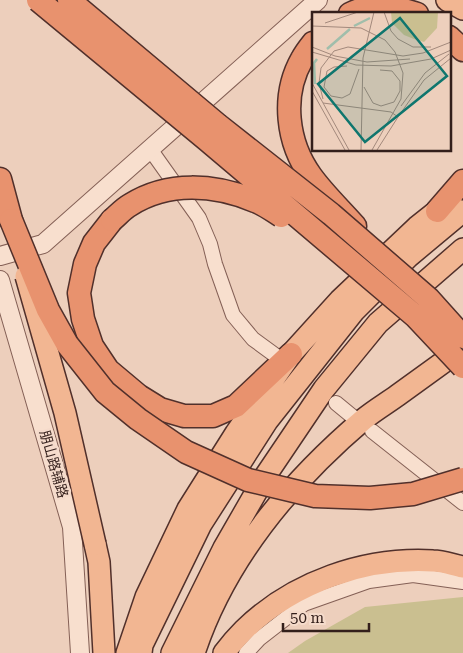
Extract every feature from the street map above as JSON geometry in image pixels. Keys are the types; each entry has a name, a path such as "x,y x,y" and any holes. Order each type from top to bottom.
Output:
{"highway":[{"path":"38,0 340,251 415,316 463,367"},
{"path":"69,0 218,125 331,214 378,254 429,299 463,337"},
{"path":"353,12 392,7 410,12"},
{"path":"450,38 463,50"},
{"path":"312,44 302,59 289,99 289,115 297,151 312,176 378,254"},
{"path":"0,179 11,220 48,310 67,344 105,392 138,419 186,452 248,480 315,496 370,498 413,494 463,479"},
{"path":"437,211 463,181"},
{"path":"285,356 236,406 213,416 184,416 160,409 139,396 108,370 92,346 83,319 79,293 85,264 94,243 112,220 129,205 160,191 193,187 228,192 257,201 340,251"}],"main road":[{"path":"447,0 463,9"},
{"path":"127,653 146,597 188,509 285,356 340,300 417,227 463,191"},
{"path":"140,653 142,645 201,524 267,421 354,311 408,257 463,211"},
{"path":"11,220 65,413 99,562 104,653"},
{"path":"172,653 224,548 266,474 324,389 378,323 463,249"},
{"path":"194,653 202,631 231,571 265,521 308,470 365,418 463,348"},
{"path":"224,653 244,630 274,605 334,574 368,565 401,561 434,561 463,567"}],"street":[{"path":"0,256 43,244 318,0"},
{"path":"150,149 199,218 210,244 232,315 253,339 285,356"},
{"name":"朋山路辅路","path":"0,280 72,526 80,653"},
{"path":"336,402 353,417"},
{"path":"372,431 463,503"},
{"path":"246,653 259,639 304,604 369,581 413,575 463,582"}],"shaded area":[{"path":"463,597 463,653 288,653 305,641 365,607"}]}
